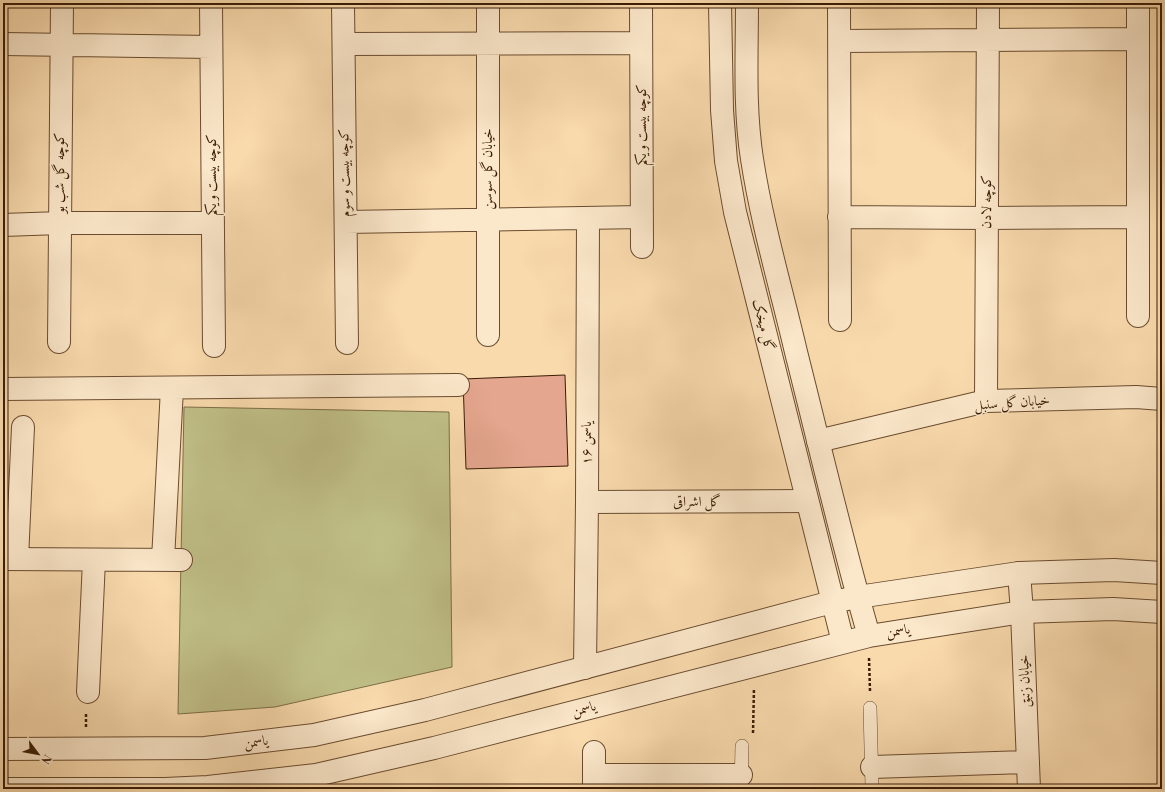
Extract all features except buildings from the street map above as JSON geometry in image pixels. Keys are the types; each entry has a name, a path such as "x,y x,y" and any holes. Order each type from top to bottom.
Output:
{"street":[{"name":"کوچه گل شب بو","path":"59,342 62,3"},
{"name":"کوچه بیست و یکم","path":"211,3 214,346"},
{"name":"کوچه بیست و سوم","path":"343,3 347,343"},
{"name":"خیابان گل سوسن","path":"488,3 488,335"},
{"name":"کوچه بیست و یکم","path":"641,3 642,247"},
{"name":"گل میخک","path":"720,3 722,110 726,161 735,212 843,642"},
{"name":"گل میخک","path":"747,3 748,109 752,158 760,206 818,441 869,636"},
{"path":"839,3 840,320"},
{"name":"کوچه لادن","path":"986,401 988,3"},
{"path":"1138,3 1138,316"},
{"path":"840,41 1138,39"},
{"path":"344,44 642,43"},
{"path":"3,44 211,47"},
{"path":"346,222 642,217"},
{"path":"839,217 1138,217"},
{"name":"یاسمن ۱۶","path":"585,668 588,218"},
{"path":"3,225 60,223 213,223"},
{"path":"3,389 458,385"},
{"path":"23,427 10,559 172,560 172,388"},
{"name":"خیابان گل سنبل","path":"794,447 986,401 1136,397 1162,399"},
{"name":"گل اشراقی","path":"587,502 807,501"},
{"path":"88,692 94,560"},
{"name":"یاسمن","path":"3,749 205,748 314,735 425,710 832,602 858,597 1019,573 1114,570 1162,573"},
{"name":"خیابان زنبق","path":"1019,573 1029,789"},
{"name":"یاسمن","path":"3,789 208,788 316,775 434,748 869,636 1022,612 1113,609 1162,612"},
{"path":"594,752 594,782 741,782"},
{"path":"872,776 1028,762"}],"lane":[{"path":"870,708 872,776"},
{"path":"741,782 742,746"}],"path":[{"path":"869,636 870,708"},
{"path":"742,746 753,740 754,665"},
{"path":"84,749 88,692"}],"shaded area":[{"path":"184,407 449,412 452,667 275,707 178,714"}]}
